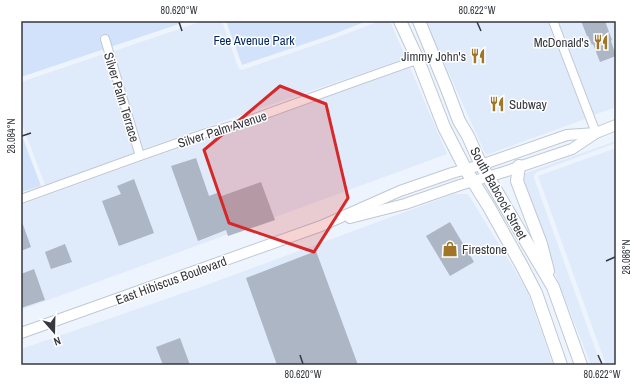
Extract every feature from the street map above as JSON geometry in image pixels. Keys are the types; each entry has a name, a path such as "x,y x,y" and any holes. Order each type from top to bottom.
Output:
{"main road":[{"name":"South Babcock Street","path":"400,21 420,59 444,127 466,170 489,207 536,293 561,365"},
{"name":"South Babcock Street","path":"419,21 459,121 468,136 481,165 553,287 581,365"},
{"path":"519,166 517,180 541,244 553,287"}],"street":[{"path":"553,21 596,133 616,126"},
{"name":"Silver Palm Terrace","path":"105,38 140,156"},
{"name":"Silver Palm Avenue","path":"21,199 206,133 248,121 420,59"},
{"name":"East Hibiscus Boulevard","path":"21,333 321,226 400,191 452,173 481,165 567,134 596,133"},
{"name":"East Hibiscus Boulevard","path":"321,226 405,204 572,149 596,133"}],"highlighted area":[{"path":"280,86 326,104 348,198 314,252 229,223 204,150"}],"shaded area":[{"path":"203,21 222,21 238,67 242,70 380,21 390,21 406,58 143,149 114,51"},
{"path":"425,21 548,21 585,119 486,155"},
{"path":"558,21 616,21 616,107 594,115"},
{"path":"104,54 134,153 45,185 21,121 21,82"},
{"path":"410,68 447,154 21,310 21,205 142,161"},
{"path":"616,141 616,143 537,172 534,175 601,365 591,365 552,266 522,180 523,174"},
{"path":"616,148 616,365 606,365 538,176"},
{"path":"454,194 468,194 516,272 528,293 553,365 21,365 21,349 198,288"}],"green space":[{"name":"Fee Avenue Park","path":"21,21 188,21 21,77"},
{"name":"Fee Avenue Park","path":"226,21 367,21 334,34 242,65"},
{"path":"21,133 41,186 21,192"}],"building":[{"name":"McDonald's","path":"581,21 605,21 616,56 600,62 593,44 592,45 587,36"},
{"path":"196,158 209,196 217,193 219,197 261,182 275,220 228,236 226,230 198,241 171,166"},
{"path":"134,179 154,233 119,246 102,201 121,194 117,186"},
{"path":"21,222 31,247 21,251"},
{"name":"Firestone","path":"450,222 474,262 450,276 426,236"},
{"path":"65,244 72,262 51,269 45,252"},
{"path":"316,251 358,365 277,365 246,278"},
{"path":"34,269 45,300 21,308 21,274"},
{"path":"180,338 190,365 163,365 156,347"}],"place":[{"name":"McDonald's","path":"601,42"},
{"name":"Jimmy John's","path":"478,56"},
{"name":"Subway","path":"497,104"},
{"name":"Firestone","path":"450,249"}]}
